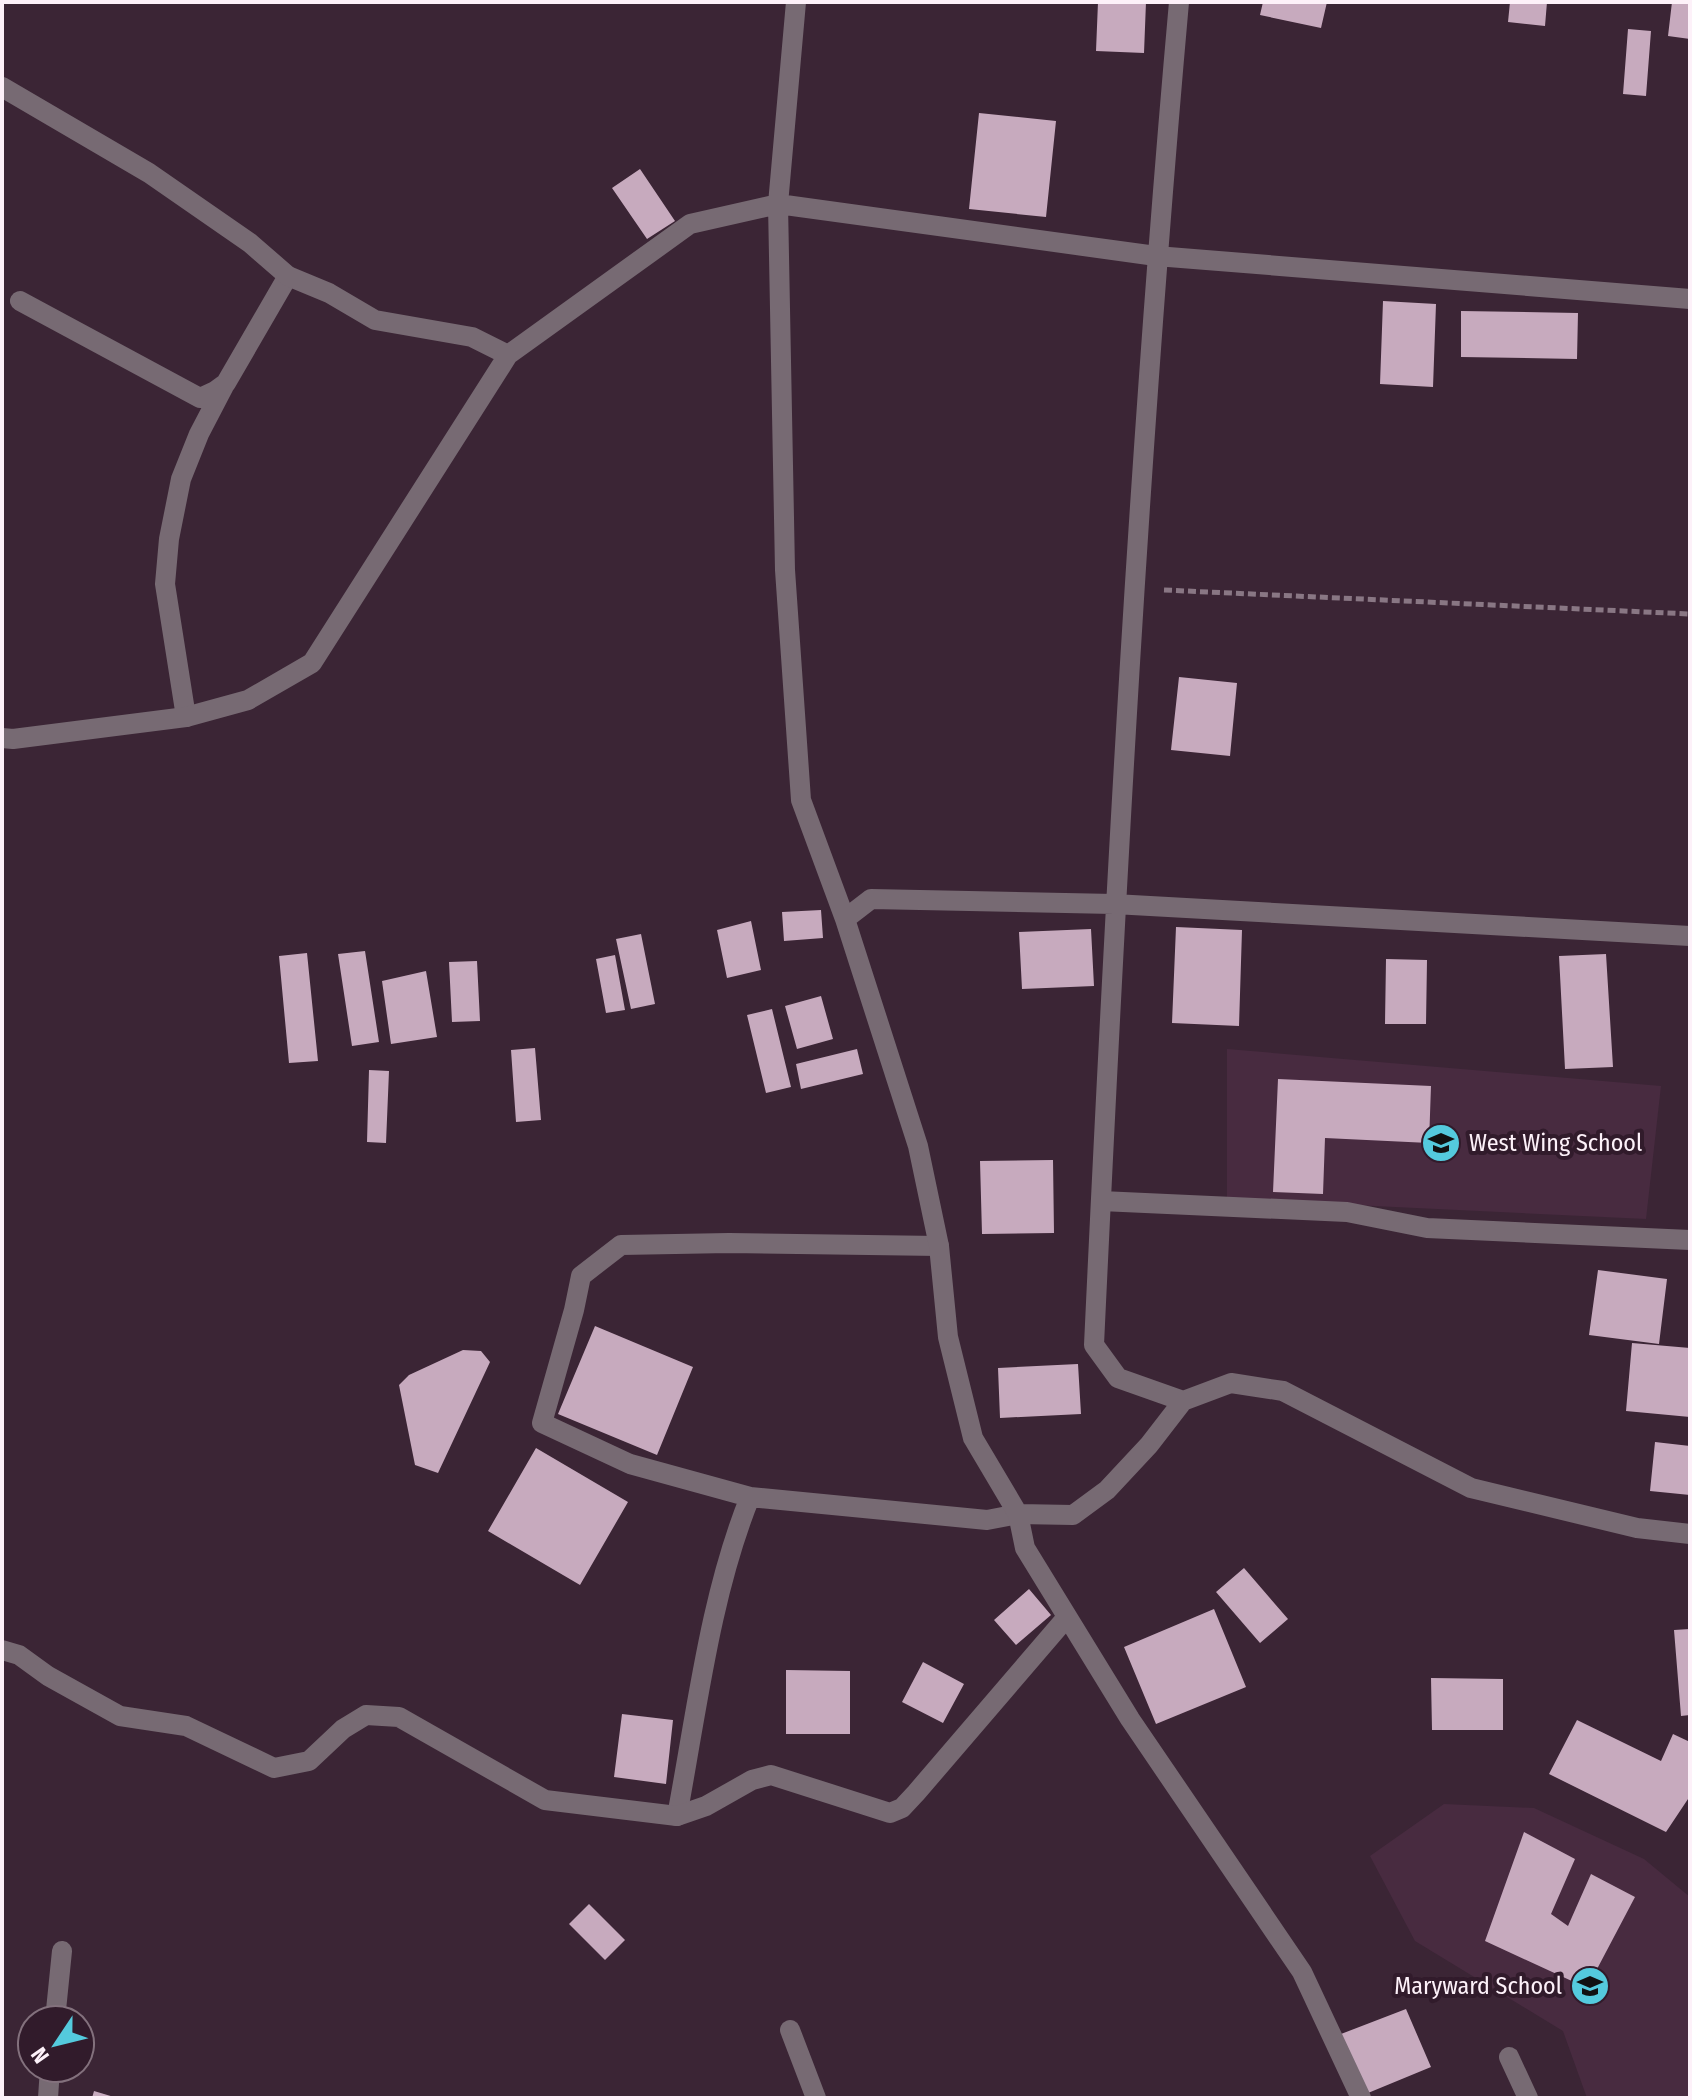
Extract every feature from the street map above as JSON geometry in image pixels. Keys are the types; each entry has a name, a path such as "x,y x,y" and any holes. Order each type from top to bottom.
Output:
{"street":[{"path":"796,2 778,204 785,570 801,800 845,919 918,1146 939,1246 948,1337 973,1438 1018,1514 1025,1548 1067,1617 1130,1719 1302,1972 1361,2098"},
{"path":"1179,2 1156,256 1114,904 1094,1345 1118,1378 1183,1401"},
{"path":"2,87 149,173 250,243 288,276 329,293 375,320 472,337 508,355"},
{"path":"2,738 186,717 248,700 312,663 508,355 690,224 778,204 1156,256 1690,299"},
{"path":"186,717 165,584 169,539 181,479 199,434 288,276"},
{"path":"20,301 200,398 226,383"},
{"path":"845,919 871,899 1114,904 1690,936"},
{"path":"1101,1201 1347,1212 1427,1228 1690,1240"},
{"path":"939,1246 621,1245 581,1276 542,1423 630,1464 750,1497 987,1520 1018,1514 1073,1515 1107,1490 1149,1445 1183,1401 1231,1383 1283,1391 1471,1488 1637,1528 1690,1534"},
{"path":"677,1816 720,1591 750,1497"},
{"path":"2,1650 19,1655 48,1676 120,1716 186,1726 274,1768 309,1761 343,1729 366,1715 399,1717 545,1800 677,1816 706,1806 752,1780 771,1775 890,1813 902,1808 1067,1617"},
{"path":"57,2004 62,1951"},
{"path":"790,2030 816,2098"},
{"path":"1509,2057 1528,2098"}],"path":[{"path":"1135,588 1690,614"}],"shaded area":[{"name":"West Wing School","path":"1227,1049 1661,1086 1646,1219 1227,1199"},
{"name":"Maryward School","path":"1444,1804 1534,1808 1644,1859 1690,1897 1690,2098 1587,2098 1563,2031 1415,1941 1370,1856"}],"building":[{"path":"1098,2 1146,2 1144,53 1096,51"},
{"path":"1263,2 1327,2 1321,28 1260,15"},
{"path":"1510,2 1547,2 1545,26 1508,22"},
{"path":"1672,2 1690,2 1690,39 1668,36"},
{"path":"1628,29 1651,31 1646,96 1623,94"},
{"path":"979,113 1056,121 1046,217 969,209"},
{"path":"640,169 675,221 647,239 612,188"},
{"path":"1383,301 1436,304 1433,387 1380,384"},
{"path":"1461,311 1578,313 1577,359 1461,357"},
{"path":"1179,677 1237,683 1230,756 1171,750"},
{"path":"821,910 823,938 784,941 782,912"},
{"path":"751,921 761,970 727,978 717,930"},
{"path":"1176,927 1242,930 1239,1026 1172,1023"},
{"path":"1091,929 1094,986 1022,989 1019,932"},
{"path":"641,934 655,1004 631,1009 616,939"},
{"path":"365,951 379,1042 352,1046 338,954"},
{"path":"307,953 318,1061 289,1063 279,956"},
{"path":"1606,954 1613,1067 1565,1069 1559,956"},
{"path":"615,955 625,1010 606,1013 596,959"},
{"path":"1386,959 1427,960 1426,1024 1385,1024"},
{"path":"477,961 480,1021 452,1022 449,962"},
{"path":"426,971 437,1037 391,1044 382,981"},
{"path":"821,996 833,1039 797,1049 785,1006"},
{"path":"772,1009 791,1087 766,1093 747,1015"},
{"path":"535,1048 541,1120 516,1122 511,1050"},
{"path":"857,1049 863,1074 801,1089 796,1064"},
{"path":"369,1070 389,1071 386,1143 367,1142"},
{"path":"1278,1079 1431,1086 1429,1143 1325,1138 1323,1194 1273,1192"},
{"path":"1053,1160 1054,1233 982,1234 980,1161"},
{"path":"1598,1270 1667,1279 1659,1344 1589,1335"},
{"path":"595,1326 693,1367 657,1455 558,1414"},
{"path":"1632,1343 1690,1348 1690,1417 1626,1411"},
{"path":"463,1350 481,1351 490,1362 438,1473 415,1465 399,1385 409,1375"},
{"path":"1078,1364 1081,1414 1000,1418 998,1368"},
{"path":"1655,1442 1690,1446 1690,1495 1650,1491"},
{"path":"536,1448 628,1502 580,1585 488,1531"},
{"path":"1244,1568 1288,1619 1260,1643 1216,1592"},
{"path":"1029,1589 1051,1615 1016,1645 994,1620"},
{"path":"1214,1609 1246,1687 1156,1724 1124,1647"},
{"path":"1690,1629 1690,1715 1681,1716 1674,1630"},
{"path":"923,1662 964,1684 943,1723 902,1702"},
{"path":"786,1670 850,1671 850,1734 786,1734"},
{"path":"1431,1678 1503,1679 1503,1730 1432,1730"},
{"path":"622,1714 673,1720 666,1784 614,1777"},
{"path":"1577,1720 1661,1761 1673,1734 1690,1742 1690,1796 1666,1832 1549,1774"},
{"path":"1524,1832 1575,1859 1551,1914 1568,1926 1591,1874 1635,1897 1587,1988 1485,1941"},
{"path":"589,1904 625,1940 605,1960 569,1924"},
{"path":"1406,2009 1431,2067 1368,2093 1341,2034"},
{"path":"94,2091 114,2097 114,2098 92,2098"}],"place":[{"name":"West Wing School","path":"1441,1143"},
{"name":"Maryward School","path":"1590,1986"}]}
